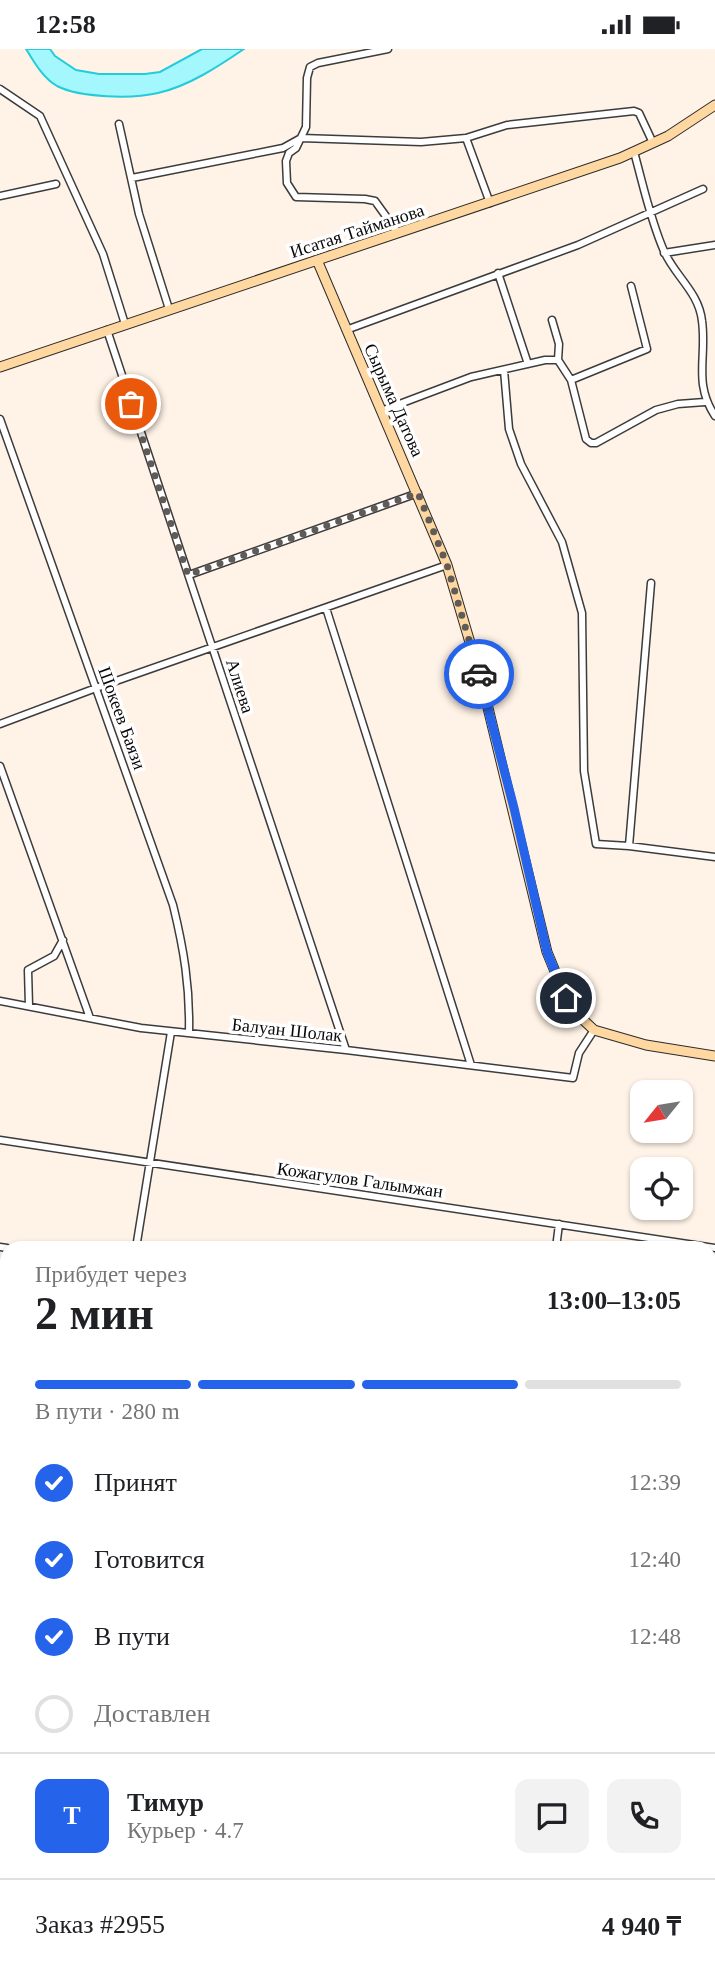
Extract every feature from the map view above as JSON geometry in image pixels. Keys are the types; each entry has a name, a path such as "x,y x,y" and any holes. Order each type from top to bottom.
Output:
{"street":[{"path":"388,49 310,67 307,78 306,127 286,161 287,183 296,197 375,201 398,233"},
{"path":"0,89 40,116 103,254 125,324"},
{"name":"Исатая Тайманова","path":"0,367 491,203 634,152 668,136 715,105"},
{"path":"132,179 283,148 301,138 421,142 466,138 507,125 634,111 639,113 653,143"},
{"path":"119,124 139,214 169,309"},
{"path":"466,138 491,203"},
{"path":"634,152 664,253 689,286 702,320 702,381 705,402 715,416"},
{"path":"0,196 56,184"},
{"path":"346,330 578,245 703,189"},
{"path":"664,253 715,244"},
{"name":"Сырыма Датова","path":"317,260 447,565 482,683 547,952 566,998 578,1015 594,1030"},
{"path":"498,273 528,365"},
{"path":"571,380 647,349 632,286"},
{"path":"552,320 559,344 558,360 571,380 586,439 590,443 596,443 656,410 678,404 705,402"},
{"name":"Алиева","path":"107,330 346,1050"},
{"path":"381,411 471,377 545,360 558,360"},
{"path":"504,370 509,429 521,464 562,542 582,613 584,771 596,844 715,857"},
{"name":"Шокеев Баязи","path":"0,419 173,905 185,955 190,996 189,1033"},
{"path":"188,575 418,493"},
{"path":"0,725 96,688 447,565"},
{"path":"629,846 651,583"},
{"path":"326,608 471,1065"},
{"path":"0,766 90,1019"},
{"path":"29,1006 28,970 54,956 62,940"},
{"name":"Балуан Шолак","path":"0,1001 171,1032 573,1078 579,1053 594,1030"},
{"path":"594,1030 646,1045 715,1056"},
{"path":"137,1241 171,1032"},
{"name":"Кожагулов Галымжан","path":"0,1140 670,1241"},
{"path":"557,1241 559,1224"}],"water":[{"path":"26,49 50,49 55,56 76,70 99,74 145,74 160,72 202,49 244,49 181,86 158,93 121,97 79,93 57,86 43,74"}],"way so far":[{"path":"131,404 188,575 418,493 447,565 479,674"}],"route":[{"path":"479,674 514,808 547,952 566,998"}]}
